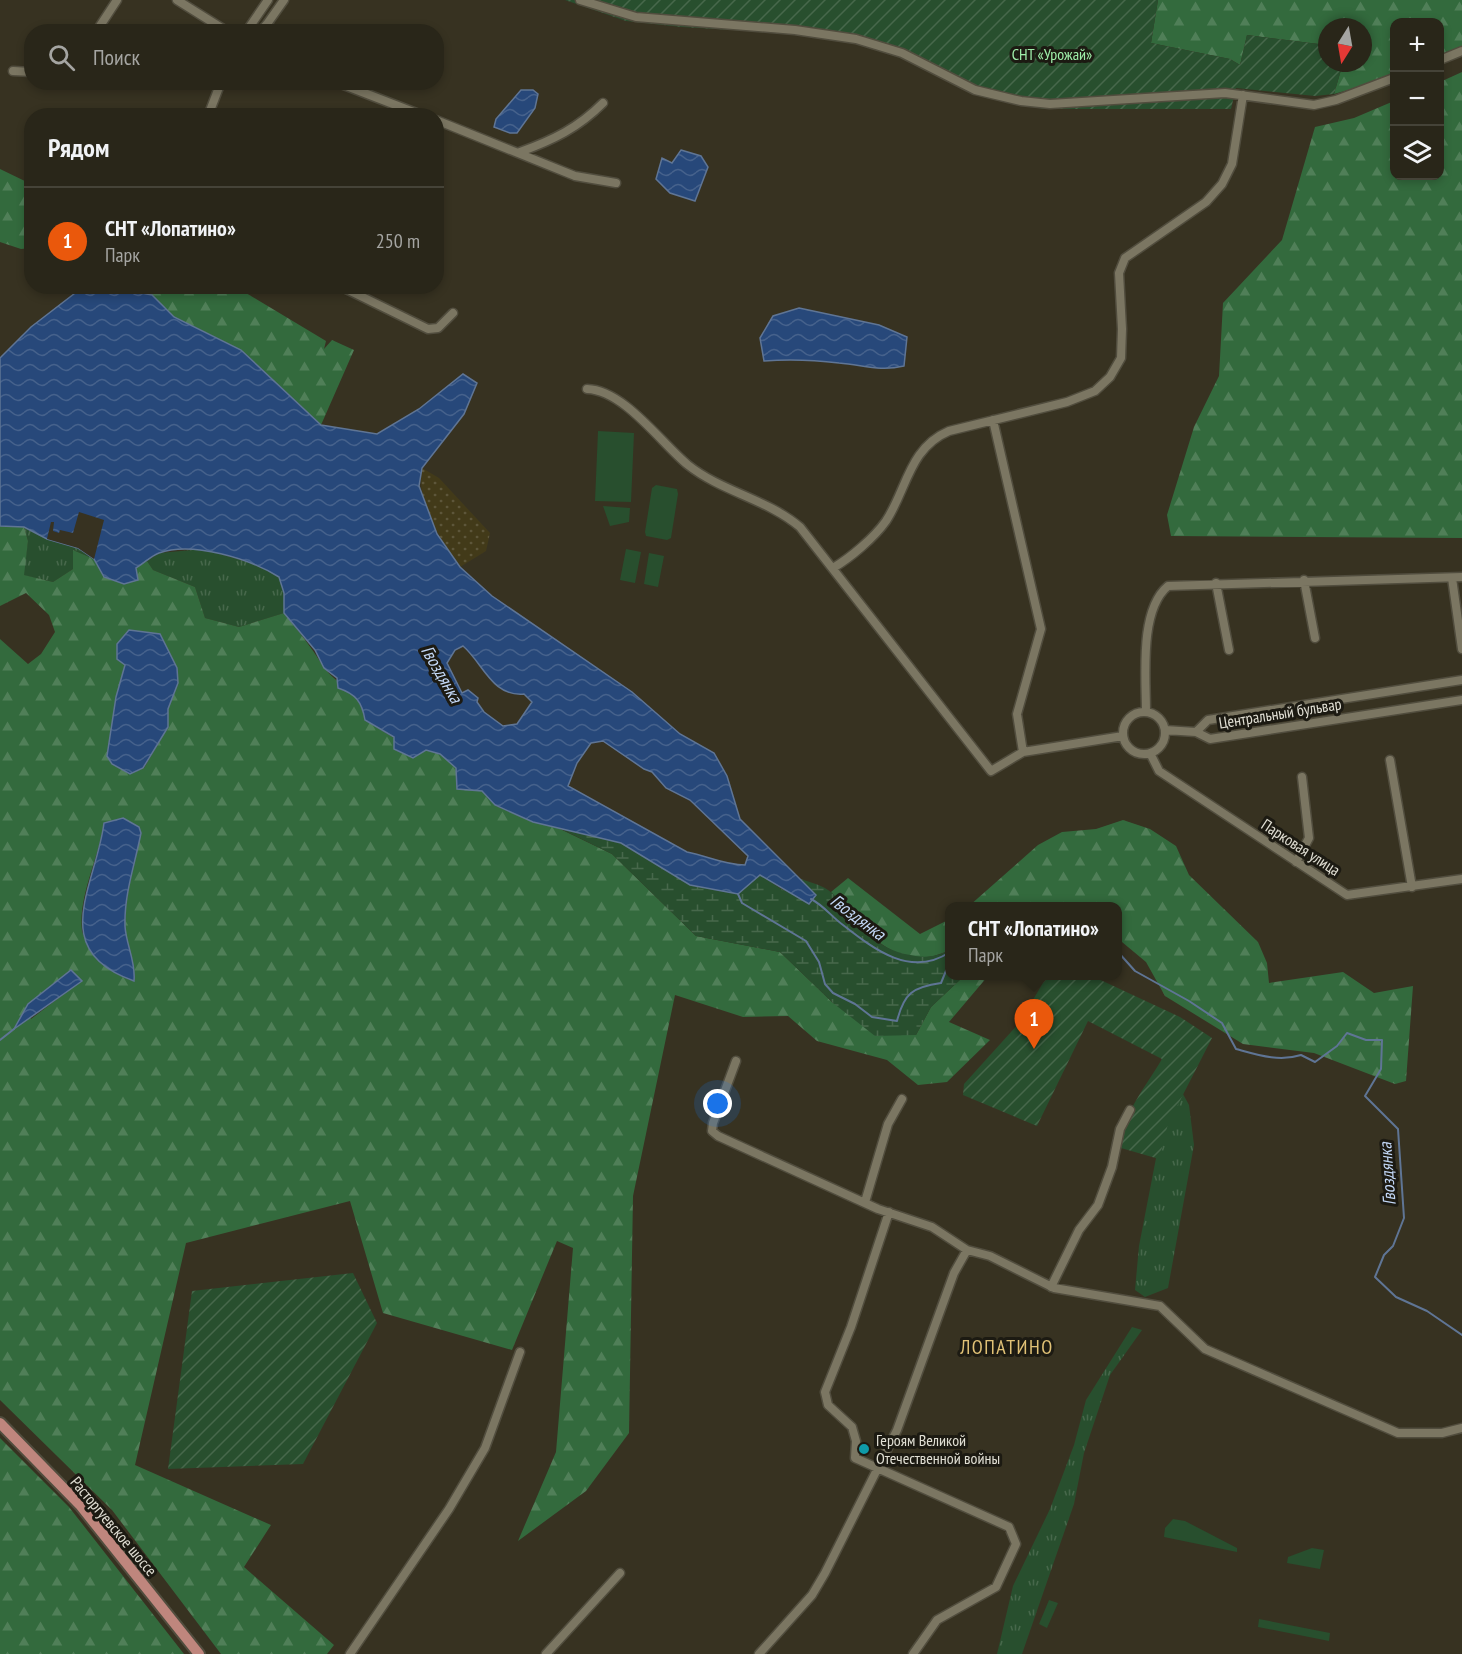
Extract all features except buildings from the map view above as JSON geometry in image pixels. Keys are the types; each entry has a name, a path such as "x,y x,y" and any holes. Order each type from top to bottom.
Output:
{"main road":[{"name":"Расторгуевское шоссе","path":"0,1423 80,1504 199,1654"}],"street":[{"path":"101,24 117,0"},
{"path":"177,0 215,24"},
{"path":"252,24 268,0"},
{"path":"267,24 284,0"},
{"path":"580,0 617,12 661,21 795,30 856,39 902,53 975,90 1021,101 1050,104 1225,93 1314,105 1336,100 1390,80"},
{"path":"1444,58 1462,51"},
{"path":"13,71 24,72"},
{"path":"211,108 218,90"},
{"path":"357,90 403,108"},
{"path":"833,567 842,562 885,521 902,483 934,438 993,420 1066,402 1095,391 1110,377 1120,358 1122,329 1119,273 1125,258 1206,202 1222,184 1232,164 1243,95"},
{"path":"520,152 551,141 576,128 603,103"},
{"path":"444,123 575,176 616,183"},
{"path":"356,294 428,329 438,328 453,313"},
{"path":"587,389 596,389 620,403 688,465 705,476 790,518 833,567 991,771 1023,752 1123,736"},
{"path":"993,420 1041,629 1017,714 1023,752"},
{"path":"1146,712 1146,633 1161,592 1168,586 1304,580 1462,577"},
{"path":"1452,578 1462,650"},
{"path":"1304,580 1315,638"},
{"path":"1216,583 1229,650"},
{"name":"Центральный бульвар","path":"1462,680 1208,720 1196,732 1210,739 1462,700"},
{"path":"1146,712 1159,718 1165,730 1164,740 1160,747 1150,753 1136,753 1128,748 1123,736 1124,724 1130,717 1146,712"},
{"path":"1165,730 1196,732"},
{"name":"Парковая улица","path":"1150,753 1159,771 1347,895 1462,879"},
{"path":"1390,760 1412,887"},
{"path":"1296,862 1309,838 1302,777"},
{"path":"736,1060 712,1131 718,1136 864,1202 932,1227 967,1250 990,1256 1051,1287 1160,1306 1204,1349 1398,1433 1443,1433 1462,1428"},
{"path":"864,1202 888,1124 902,1099"},
{"path":"1051,1287 1079,1230 1098,1205 1112,1167 1120,1129 1130,1110"},
{"path":"889,1212 851,1327 825,1392 828,1405 852,1426 856,1441 855,1458 1010,1527 1016,1544 996,1587 937,1620 913,1654"},
{"path":"759,1654 812,1594 878,1470 897,1430 954,1273 967,1250"},
{"path":"350,1654 449,1509 485,1448 520,1352"},
{"path":"546,1654 620,1573"}],"green space":[{"name":"СНТ «Урожай»","path":"565,0 1158,0 1151,43 1230,59 1240,65 1247,35 1318,44 1318,72 1340,72 1334,94 1315,96 1236,88 1231,109 1044,109 973,94 904,59 857,43 802,34 682,27 626,21"},
{"path":"1158,0 1462,0 1462,47 1444,55 1444,18 1390,18 1390,78 1334,94 1340,72 1372,72 1372,18 1318,18 1318,44 1247,35 1240,65 1230,59 1151,43"},
{"path":"1462,72 1462,538 1171,536 1167,515 1194,427 1219,376 1223,303 1282,240 1315,127 1354,118 1390,103 1390,180 1444,180 1444,80"},
{"path":"0,169 24,181 24,249 0,242"},
{"path":"147,294 248,294 326,341 324,349 332,340 354,350 321,425 241,350 174,317 152,295"},
{"path":"598,431 634,433 631,502 595,501"},
{"path":"656,485 677,489 678,494 671,538 667,540 646,536 645,532 652,488"},
{"path":"603,506 630,508 629,522 610,526"},
{"path":"0,526 24,527 28,541 24,575 53,582 73,569 73,550 94,559 104,577 136,568 147,561 153,570 195,587 205,618 239,627 284,613 323,666 353,694 362,709 365,720 394,738 440,754 456,768 457,789 482,791 496,806 533,822 556,827 612,854 696,936 780,952 833,1003 916,1035 931,1007 960,980 985,980 949,1022 990,1040 947,1082 918,1085 887,1060 817,1041 788,1016 743,1017 675,995 633,1196 629,1433 586,1491 518,1541 556,1452 573,1248 557,1241 512,1350 383,1313 350,1201 186,1243 135,1465 271,1525 244,1567 334,1645 327,1654 221,1654 112,1510 0,1400 0,639 28,664 41,654 55,632 49,615 26,593 0,606","holes":["160,634 177,668 178,683 168,709 168,727 144,768 130,774 107,756 116,697 125,665","104,823 138,847 125,916 134,974 133,981 106,966 82,931 83,904","71,970 81,981 31,1019 28,1004"]},
{"path":"24,527 47,539 78,548 94,559 73,550 73,569 53,582 23,575 28,541"},
{"path":"203,549 261,566 279,577 284,593 284,613 239,627 205,618 195,587 153,570 147,561 159,553"},
{"path":"626,549 641,552 635,583 620,580"},
{"path":"649,553 664,556 658,587 644,584"},
{"path":"1123,820 1150,829 1176,846 1189,875 1258,942 1267,963 1269,983 1343,972 1374,993 1413,986 1406,1081 1395,1084 1314,1053 1243,1044 1165,996 1146,962 1122,942 1122,902 974,902 1038,845 1062,832 1096,829"},
{"path":"557,827 621,843 662,868 760,875 783,890 816,895 798,878 816,884 842,902 864,929 881,944 905,954 917,956 933,956 945,952 945,980 960,980 931,1007 916,1035 875,1036 833,1003 780,952 696,936 612,854"},
{"path":"848,878 920,934 945,922 945,952 931,956 913,957 897,953 868,933 831,892"},
{"path":"1045,980 1101,980 1180,1017 1212,1038 1168,1124 1159,1159 1121,1148 1124,1125 1129,1114 1162,1059 1088,1021 1037,1126 963,1095 964,1084 1020,1022"},
{"path":"1178,1085 1189,1105 1194,1145 1168,1288 1145,1297 1135,1290 1139,1246 1169,1091"},
{"path":"353,1273 377,1323 303,1464 168,1469 192,1291"},
{"path":"1132,1327 1142,1330 1110,1375 1084,1453 1074,1504 1022,1654 997,1654 1013,1586 1050,1509 1074,1445 1086,1400"},
{"path":"0,1438 69,1507 184,1654 0,1654"},
{"path":"1173,1519 1185,1521 1237,1548 1237,1552 1164,1537 1165,1528"},
{"path":"1312,1548 1324,1550 1320,1569 1287,1563 1288,1557"},
{"path":"1049,1600 1058,1603 1047,1628 1039,1624"},
{"path":"1259,1619 1330,1633 1329,1641 1258,1627"}],"sand":[{"path":"422,468 439,478 490,533 486,551 460,567 438,533 426,508 421,482"}],"water":[{"path":"521,90 533,90 538,94 535,108 517,133 494,127 496,119"},
{"path":"681,150 701,156 708,167 695,201 670,193 656,179 662,158 672,163"},
{"path":"74,294 147,294 152,295 174,317 241,350 321,425 377,434 419,409 463,374 477,383 464,414 422,468 419,486 437,534 460,567 492,596 632,692 680,734 714,753 727,776 740,819 816,895 809,904 760,875 738,894 690,885 621,843 533,822 495,805 482,791 457,789 456,768 440,754 426,750 413,758 394,749 394,737 365,720 357,700 338,688 337,678 324,668 315,650 284,613 284,593 279,577 267,570 221,554 188,549 173,550 150,558 136,568 138,580 124,584 104,577 94,559 78,548 47,539 24,527 0,526 0,358 31,327","holes":["463,646 496,685 513,693 524,694 532,702 517,724 503,726 484,712 477,702 478,698 468,690 462,693 447,663 455,650","603,741 652,772 666,788 690,800 748,856 745,865 730,864 687,852 568,786 577,763 591,743"]},
{"path":"799,308 879,325 907,337 904,366 879,368 811,361 764,361 760,338 773,316"},
{"path":"129,630 160,634 177,668 178,683 168,709 168,727 143,768 130,774 112,764 107,756 116,697 125,665 117,659 117,644"},
{"path":"123,818 139,827 141,833 125,914 126,933 134,967 134,981 107,968 91,952 84,934 83,914 104,823"},
{"path":"71,970 82,981 14,1029 28,1004"}],"pier":[{"path":"79,512 104,520 94,559 78,548 47,539 51,522 54,522 53,531 73,533"}],"waterway":[{"path":"738,894 742,903 806,941 819,962 825,984 833,993 855,1004 872,1017 897,1021 903,1004 911,993 917,989 941,983 945,973"},
{"name":"Гвоздянка","path":"811,899 868,943 894,958 921,962 945,954"},
{"name":"Гвоздянка","path":"1122,956 1135,971 1189,1001 1222,1023 1236,1049 1277,1058 1301,1055 1315,1062 1337,1046 1347,1033 1366,1040 1382,1040 1381,1069 1365,1096 1398,1129 1404,1218 1393,1246 1384,1255 1375,1277 1396,1297 1427,1311 1462,1335"},
{"path":"0,1040 14,1029"}],"place":[{"name":"СНТ «Лопатино»","path":"1034,1049"},
{"name":"Героям Великой Отечественной войны","path":"864,1449"}],"district":[{"name":"ЛОПАТИНО","path":"1007,1347"}]}
